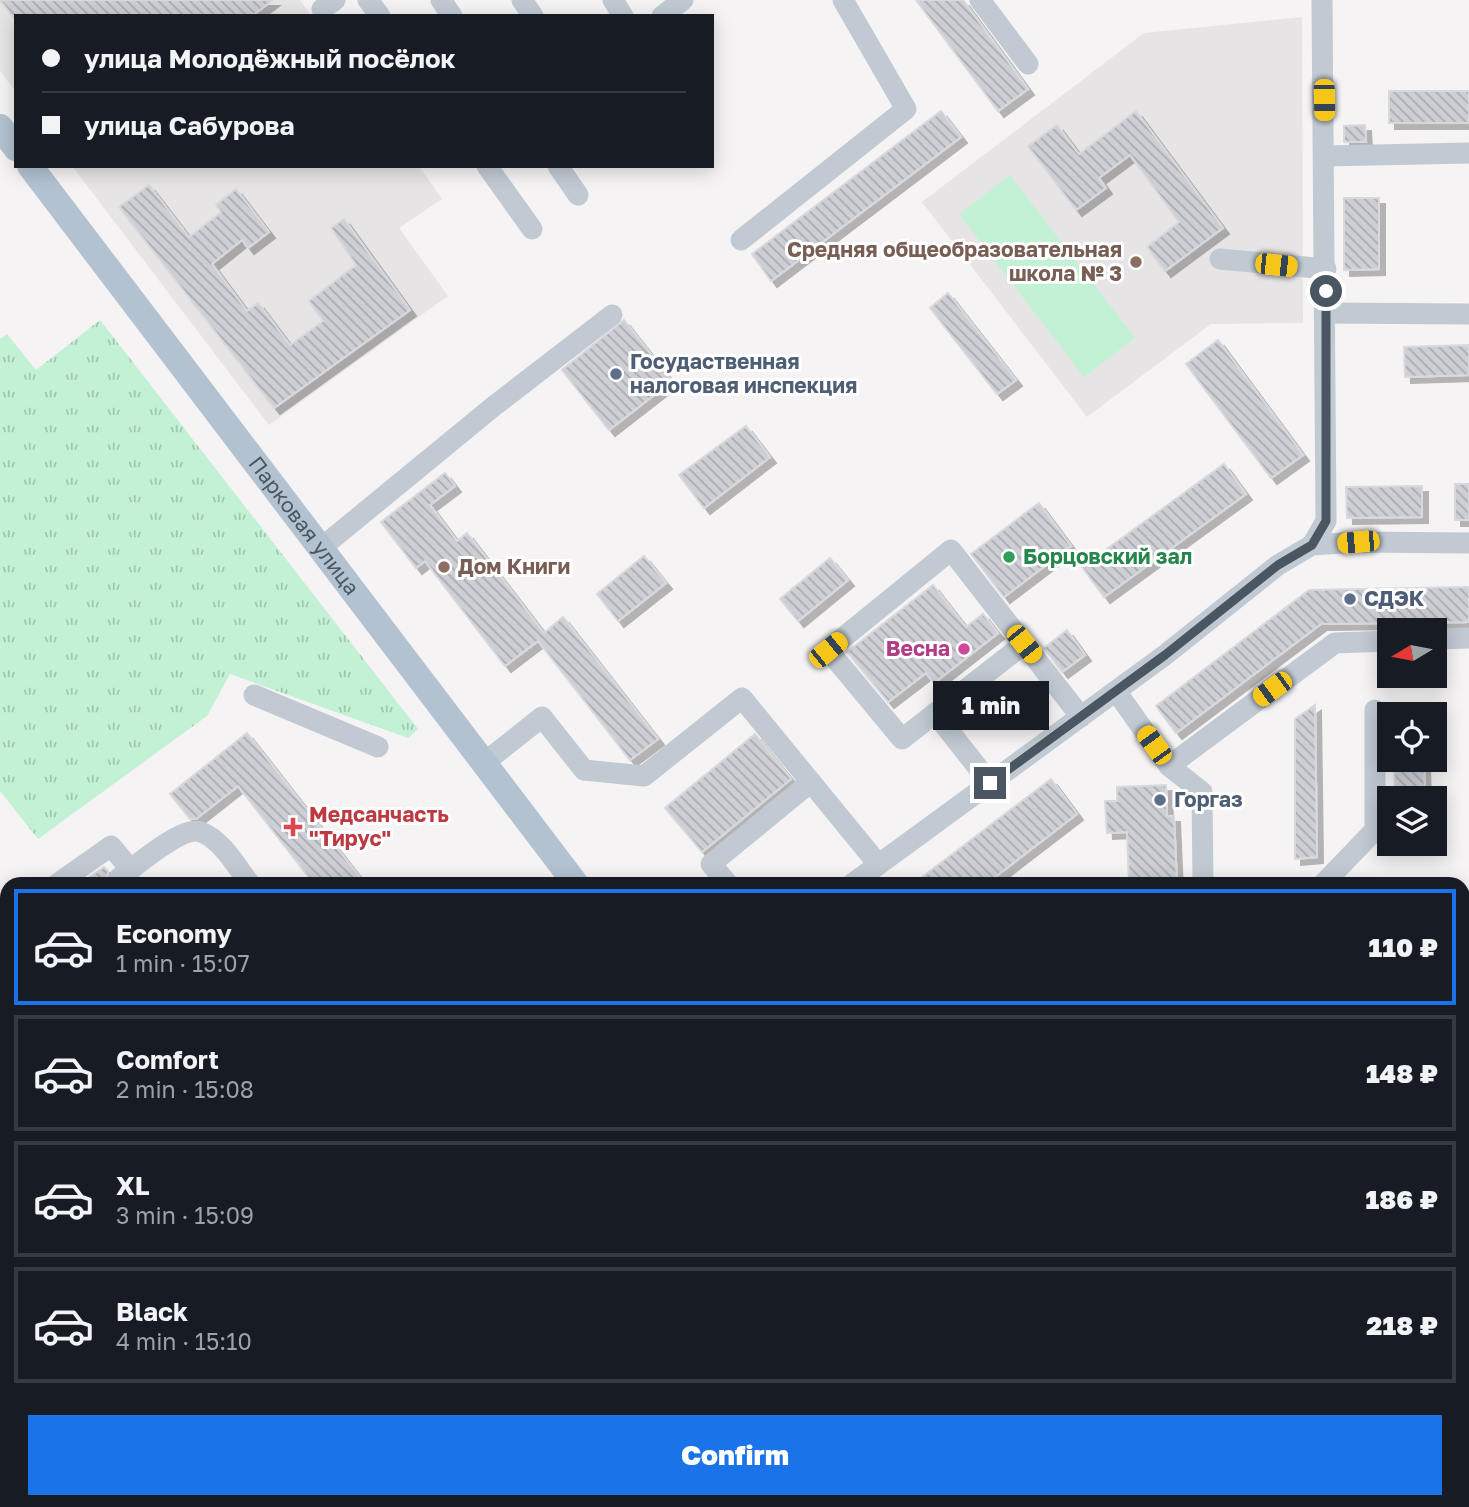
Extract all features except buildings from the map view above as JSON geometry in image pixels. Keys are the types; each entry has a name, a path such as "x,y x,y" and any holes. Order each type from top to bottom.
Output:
{"main road":[{"path":"0,127 14,145"},
{"name":"Парковая улица","path":"32,168 571,877"}],"street":[{"path":"665,14 683,0"},
{"path":"741,240 906,109 843,0"},
{"path":"980,0 1028,64"},
{"path":"1312,545 1326,521 1322,0"},
{"path":"1325,156 1469,153"},
{"path":"488,168 532,229"},
{"path":"559,168 578,195"},
{"path":"1220,259 1326,269"},
{"path":"1326,313 1469,314"},
{"path":"321,548 494,406 612,315"},
{"path":"861,877 1116,691 1278,565 1312,545 1358,542 1469,543"},
{"path":"1024,644 902,739 828,650 951,550 1081,717"},
{"path":"1447,639 1469,638"},
{"path":"1169,766 1335,643 1377,641"},
{"path":"1116,691 1169,766 1202,792 1203,877"},
{"path":"254,695 379,747"},
{"path":"484,763 542,717 584,770 644,776 742,698 878,864"},
{"path":"1330,877 1375,830 1375,710"},
{"path":"935,713 990,783"},
{"path":"722,877 711,864 811,782"},
{"path":"67,877 111,846 125,874 186,831 201,831 217,842 244,877"}],"shaded area":[{"path":"0,0 300,0 310,14 14,14 14,89 0,71"},
{"name":"Средняя общеобразовательная школа № 3","path":"1302,17 1303,323 1211,324 1087,417 922,202 1144,33"},
{"path":"74,168 420,168 442,199 399,228 448,296 269,425"}],"green space":[{"path":"1010,175 1135,338 1084,377 959,214"},
{"path":"100,320 418,729 408,738 230,674 207,716 38,839 0,791 0,339 7,334 36,370"}],"place":[{"name":"Средняя общеобразовательная школа № 3","path":"1136,262"},
{"name":"Госудаственная налоговая инспекция","path":"616,374"},
{"name":"Борцовский зал","path":"1009,557"},
{"name":"Дом Книги","path":"444,567"},
{"name":"СДЭК","path":"1350,599"},
{"name":"Весна","path":"964,649"},
{"name":"Горгаз","path":"1160,800"},
{"name":"Медсанчасть \"Тирус\"","path":"293,827"}],"route":[{"path":"990,783 1165,655 1278,565 1312,545 1326,521 1326,291"}]}
